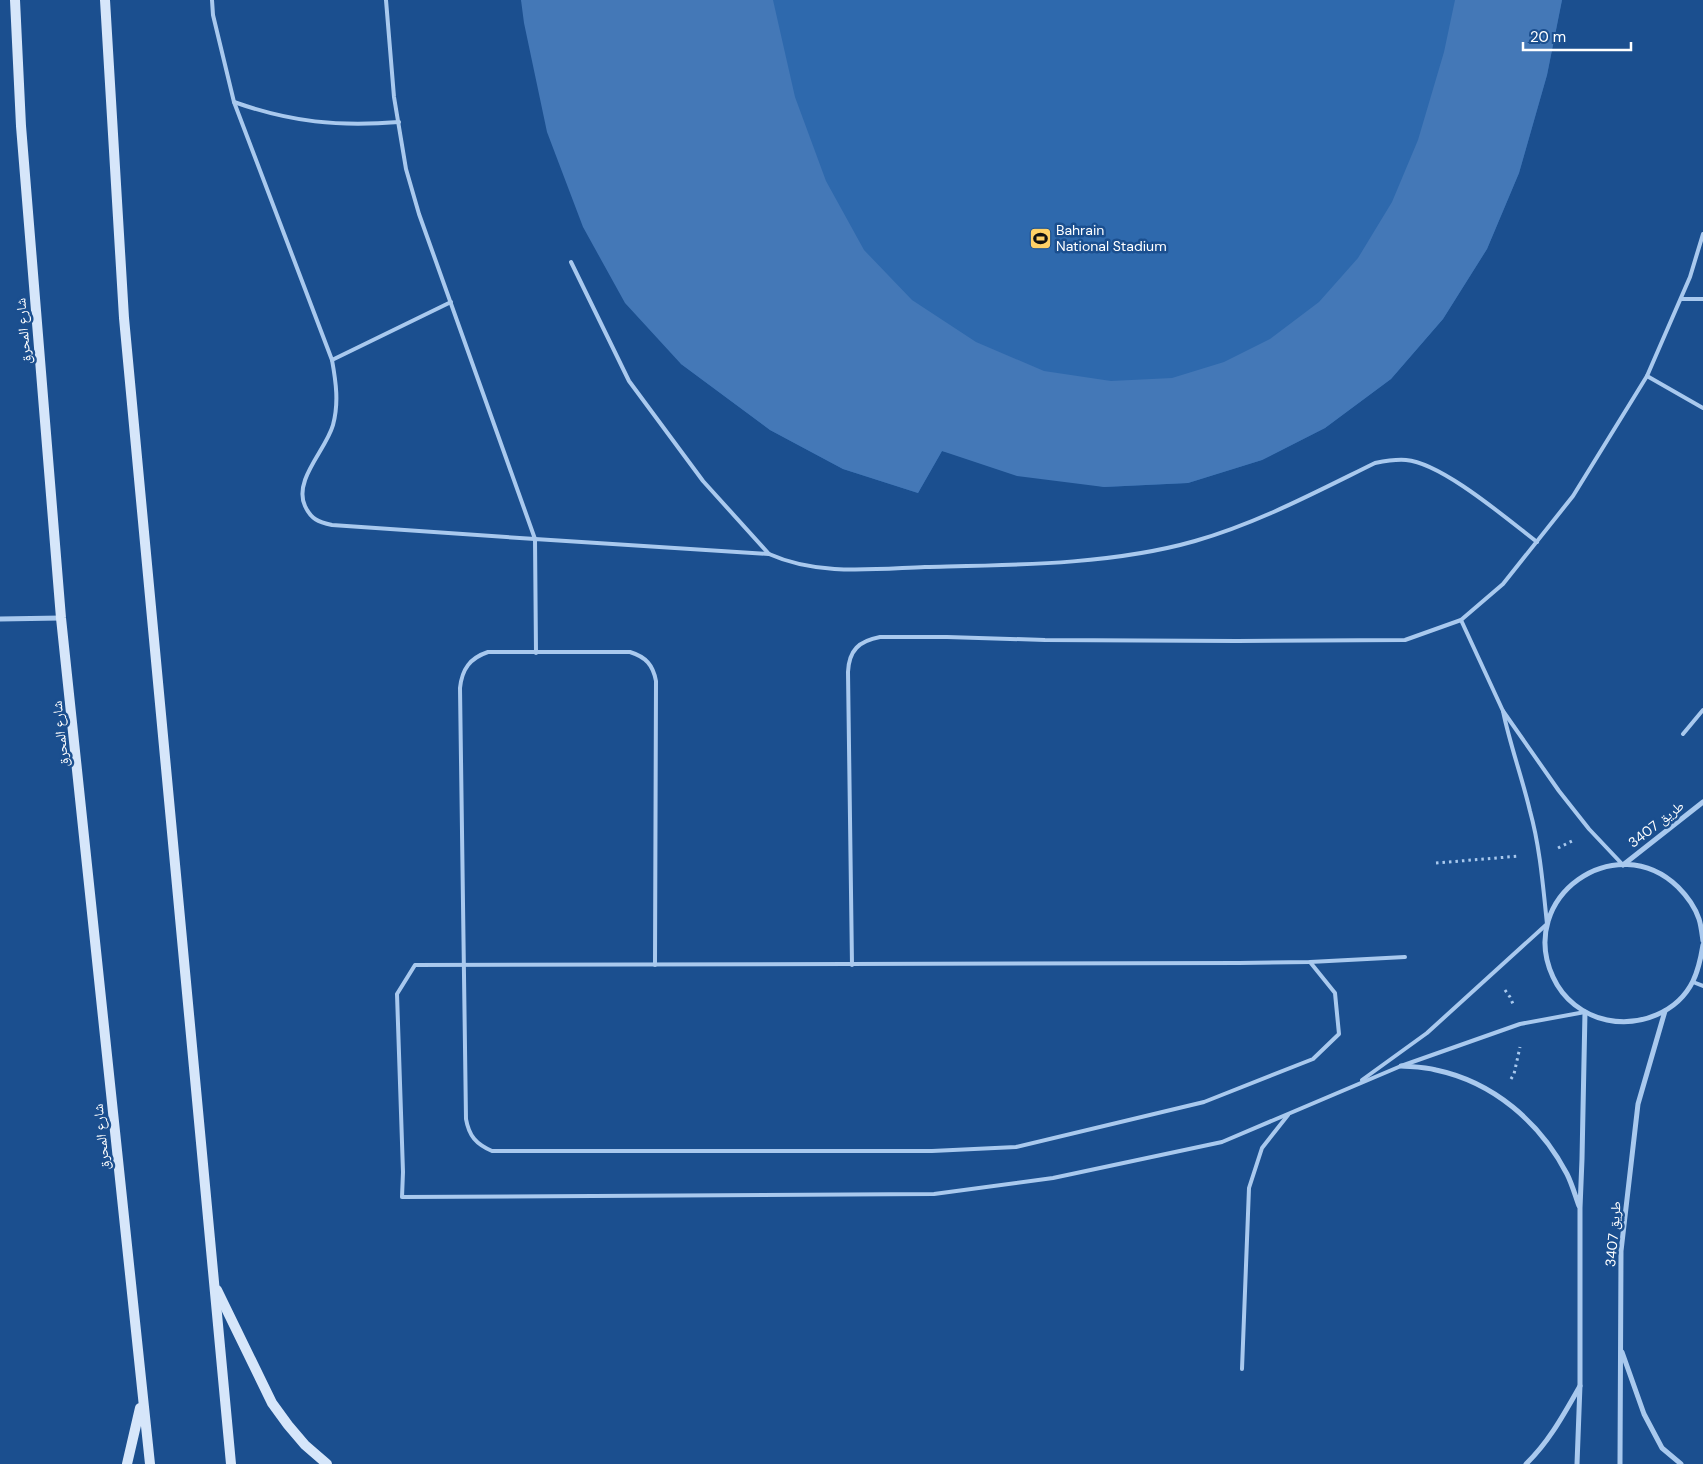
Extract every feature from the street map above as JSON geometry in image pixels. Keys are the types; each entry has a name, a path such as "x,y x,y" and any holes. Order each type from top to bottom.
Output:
{"main road":[{"name":"شارع المحرق","path":"15,0 21,126 61,618 150,1464"},
{"path":"105,0 124,318 231,1464"},
{"path":"214,1284 272,1402 305,1445 327,1464"},
{"path":"127,1464 142,1400"}],"street":[{"path":"0,620 61,618"},
{"name":"طريق 3407","path":"1623,864 1703,802"},
{"path":"1623,864 1647,868 1670,879 1687,896 1699,918 1703,943 1701,963 1693,982 1681,998 1665,1011 1650,1018 1633,1022 1616,1022 1600,1019 1585,1012 1564,995 1556,984 1547,964 1544,944 1547,924 1554,905 1567,888 1583,875 1602,868 1623,864"},
{"path":"1699,918 1703,912"},
{"name":"طريق 3407","path":"1620,1464 1621,1251 1638,1104 1665,1011"},
{"path":"1577,1464 1580,1385 1580,1208 1585,1012"},
{"path":"1401,1066 1444,1072 1469,1081 1500,1097 1527,1119 1550,1146 1568,1175 1580,1208"},
{"path":"1621,1347 1644,1414 1662,1448 1682,1464"},
{"path":"1526,1464 1555,1429 1580,1385"}],"lane":[{"path":"212,0 217,34 234,102 332,360 336,382 336,404 333,425 304,480 302,491 304,503 309,514 318,522 332,525 769,554 785,561 838,570 1026,565 1112,556 1194,541 1272,513 1375,464 1391,460 1407,460 1424,464 1438,471 1478,497 1537,542"},
{"path":"386,0 394,98 406,169 418,214 535,539 536,653"},
{"path":"234,102 268,113 313,122 370,125 399,122"},
{"path":"852,964 849,662 853,652 861,644 870,639 880,637 1137,640 1405,640 1461,620 1504,584 1573,496 1647,376 1690,277 1703,234"},
{"path":"570,262 628,381 703,481 769,554"},
{"path":"1681,299 1703,299"},
{"path":"332,360 451,302"},
{"path":"1647,376 1703,408"},
{"path":"1461,620 1504,711 1559,791 1589,829 1623,864"},
{"path":"655,964 656,681 654,670 640,655 630,652 488,652 479,655 465,669 461,678 460,688 466,1119 468,1130 477,1143 492,1151 932,1151 1016,1147 1204,1102 1313,1059 1339,1034 1335,992 1310,962"},
{"path":"1683,734 1703,710"},
{"path":"1356,1084 1427,1033 1547,924 1531,812 1509,737 1504,711"},
{"path":"1405,957 1310,962 415,965 396,994 403,1172 402,1197 934,1194 1053,1178 1222,1142 1401,1066 1520,1024 1585,1012"},
{"path":"1693,982 1703,986"},
{"path":"1242,1369 1250,1188 1262,1148 1289,1113"}],"path":[{"path":"1436,863 1538,854 1574,840 1589,829"}],"shaded area":[{"name":"Bahrain National Stadium","path":"521,0 1562,0 1547,75 1519,173 1487,249 1443,319 1391,379 1325,428 1262,460 1188,483 1104,487 942,451 918,493 843,469 770,430 681,364"}],"building":[{"path":"521,0 773,0 795,97 826,181 864,250 912,300 976,342 1044,371 1111,381 1172,378 1224,362 1270,339 1319,302 1358,258 1392,202 1418,140 1444,52 1455,0 1562,0 1547,75 1519,173 1487,249 1443,319 1391,379 1325,428 1262,460 1188,483 1104,487 1017,476 942,451 918,493 843,469 770,430 681,364 625,303 583,227 547,132 524,23"}],"place":[{"name":"Bahrain National Stadium","path":"1040,238"}]}
